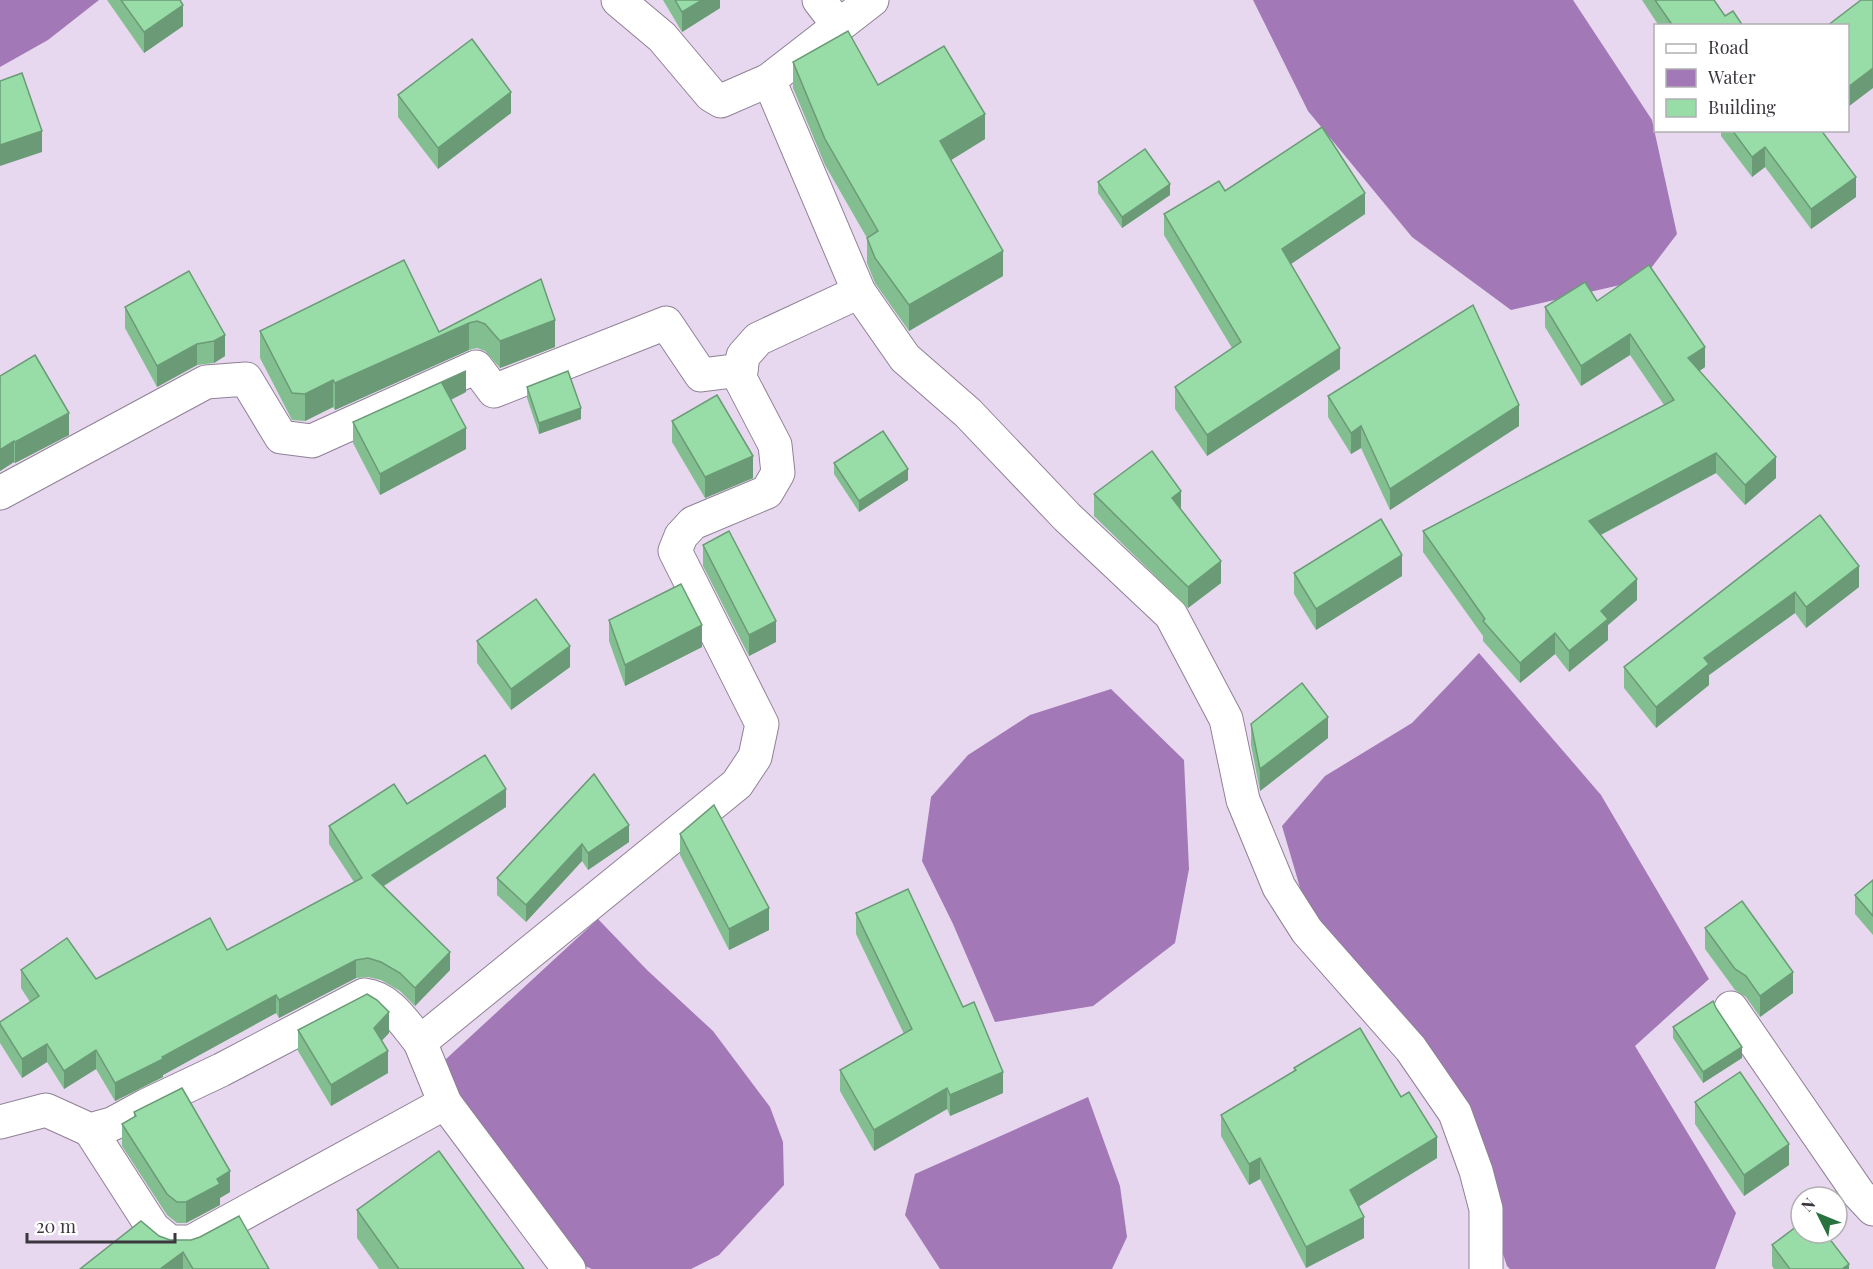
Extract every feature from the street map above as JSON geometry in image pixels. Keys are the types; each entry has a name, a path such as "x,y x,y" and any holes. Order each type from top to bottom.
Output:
{"street":[{"path":"618,0 662,37 711,95 721,101 769,80 872,0"},
{"path":"819,0 839,26"},
{"path":"769,80 860,292 905,358 968,413 1067,517 1171,615 1226,719 1243,800 1279,887 1307,931 1411,1048 1455,1113 1476,1171 1486,1209 1486,1269"},
{"path":"420,1042 737,784 755,757 762,724 675,551 681,536 693,523 767,492 778,473 775,446 740,378 742,356 758,339 860,292"},
{"path":"0,493 206,382 246,380 282,437 312,441 476,367 494,391 666,323 700,375 741,370"},
{"path":"90,1130 112,1124 364,995 374,996 388,1005 420,1042 445,1103 569,1269"},
{"path":"1731,1008 1859,1194 1873,1209"},
{"path":"0,1122 46,1110 90,1130 153,1228 170,1242 191,1242 445,1103"}],"water":[{"path":"0,0 99,0 48,40 0,67"},
{"path":"1253,0 1573,0 1652,120 1677,234 1642,280 1511,310 1412,237 1308,111"},
{"path":"1479,653 1601,795 1709,979 1635,1046 1736,1213 1715,1269 1510,1269 1507,1266 1448,1091 1306,908 1282,826 1325,776 1412,723"},
{"path":"1111,689 1184,760 1189,869 1175,943 1093,1006 995,1022 953,924 922,861 931,797 968,755 1030,715"},
{"path":"598,919 647,970 713,1031 770,1107 783,1142 784,1185 719,1255 691,1269 592,1269 580,1264 433,1071"},
{"path":"1088,1097 1120,1186 1127,1237 1112,1269 940,1269 905,1215 915,1174"}],"building":[{"path":"121,0 180,0 183,5 144,32"},
{"path":"675,0 702,0 682,12"},
{"path":"1655,0 1714,0 1725,16 1733,11 1742,24 1672,24"},
{"path":"1861,0 1873,0 1873,68 1849,86 1849,24 1830,24"},
{"path":"848,31 878,85 944,46 985,114 940,141 1003,251 909,305 875,258 867,238 878,231 825,139 793,62"},
{"path":"472,39 511,92 438,148 398,95"},
{"path":"22,73 42,131 0,145 0,81"},
{"path":"1322,127 1365,193 1282,249 1340,348 1207,435 1175,387 1241,342 1164,214 1219,181 1225,191"},
{"path":"1733,132 1822,132 1856,177 1811,209 1765,147 1752,157"},
{"path":"1145,149 1170,184 1122,217 1098,182"},
{"path":"404,260 439,332 541,279 555,320 500,341 485,324 477,321 469,323 335,383 333,380 305,394 292,393 260,331"},
{"path":"1649,265 1705,347 1688,358 1776,457 1745,485 1716,453 1589,521 1637,579 1601,611 1608,619 1569,651 1555,633 1520,663 1483,621 1485,619 1423,531 1674,400 1630,334 1581,366 1545,307 1585,282 1597,301"},
{"path":"189,271 225,335 214,341 197,344 157,366 125,307"},
{"path":"1473,305 1519,405 1390,489 1361,426 1351,433 1328,396"},
{"path":"35,355 69,413 0,450 0,376"},
{"path":"466,371 442,383 466,428 380,474 353,422"},
{"path":"568,371 581,408 539,423 527,387"},
{"path":"717,395 753,456 705,477 672,421"},
{"path":"883,431 908,469 859,501 834,463"},
{"path":"1152,451 1181,491 1172,498 1221,561 1188,587 1094,494"},
{"path":"1820,515 1859,566 1806,607 1795,592 1704,658 1709,664 1656,707 1624,667"},
{"path":"1381,519 1402,555 1316,609 1294,573"},
{"path":"729,531 776,621 749,635 703,545"},
{"path":"681,584 702,625 625,665 609,620"},
{"path":"536,599 570,646 511,689 477,641"},
{"path":"1302,683 1328,717 1260,769 1251,724"},
{"path":"485,755 506,789 372,875 450,952 415,988 400,973 381,962 368,958 356,960 279,1000 276,995 162,1057 163,1059 115,1083 96,1050 64,1071 47,1044 22,1059 0,1024 39,996 21,970 67,938 96,979 210,918 227,950 362,878 329,826 394,784 407,804"},
{"path":"594,774 629,825 588,853 582,844 526,905 497,878"},
{"path":"714,805 769,908 729,929 680,834"},
{"path":"1873,880 1873,916 1855,895"},
{"path":"908,889 963,1007 974,1002 1003,1072 950,1095 947,1088 874,1130 840,1070 912,1029 856,913"},
{"path":"1742,901 1793,972 1760,996 1746,976 1735,969 1705,928"},
{"path":"367,994 389,1012 374,1028 388,1051 331,1085 298,1030"},
{"path":"1713,1001 1742,1047 1703,1072 1673,1027"},
{"path":"1360,1028 1401,1097 1409,1092 1437,1137 1350,1190 1364,1217 1306,1247 1260,1158 1249,1164 1221,1115"},
{"path":"1740,1072 1789,1144 1744,1175 1695,1102"},
{"path":"182,1088 230,1171 217,1179 220,1184 186,1202 177,1202 167,1194 122,1124 136,1116 134,1112"},
{"path":"439,1151 524,1269 399,1269 357,1210"},
{"path":"239,1216 269,1269 193,1269 183,1252 160,1269 80,1269 141,1221 159,1236 170,1240 191,1240"},
{"path":"1789,1232 1789,1245 1834,1245 1849,1264 1842,1269 1790,1269 1772,1245"}]}
